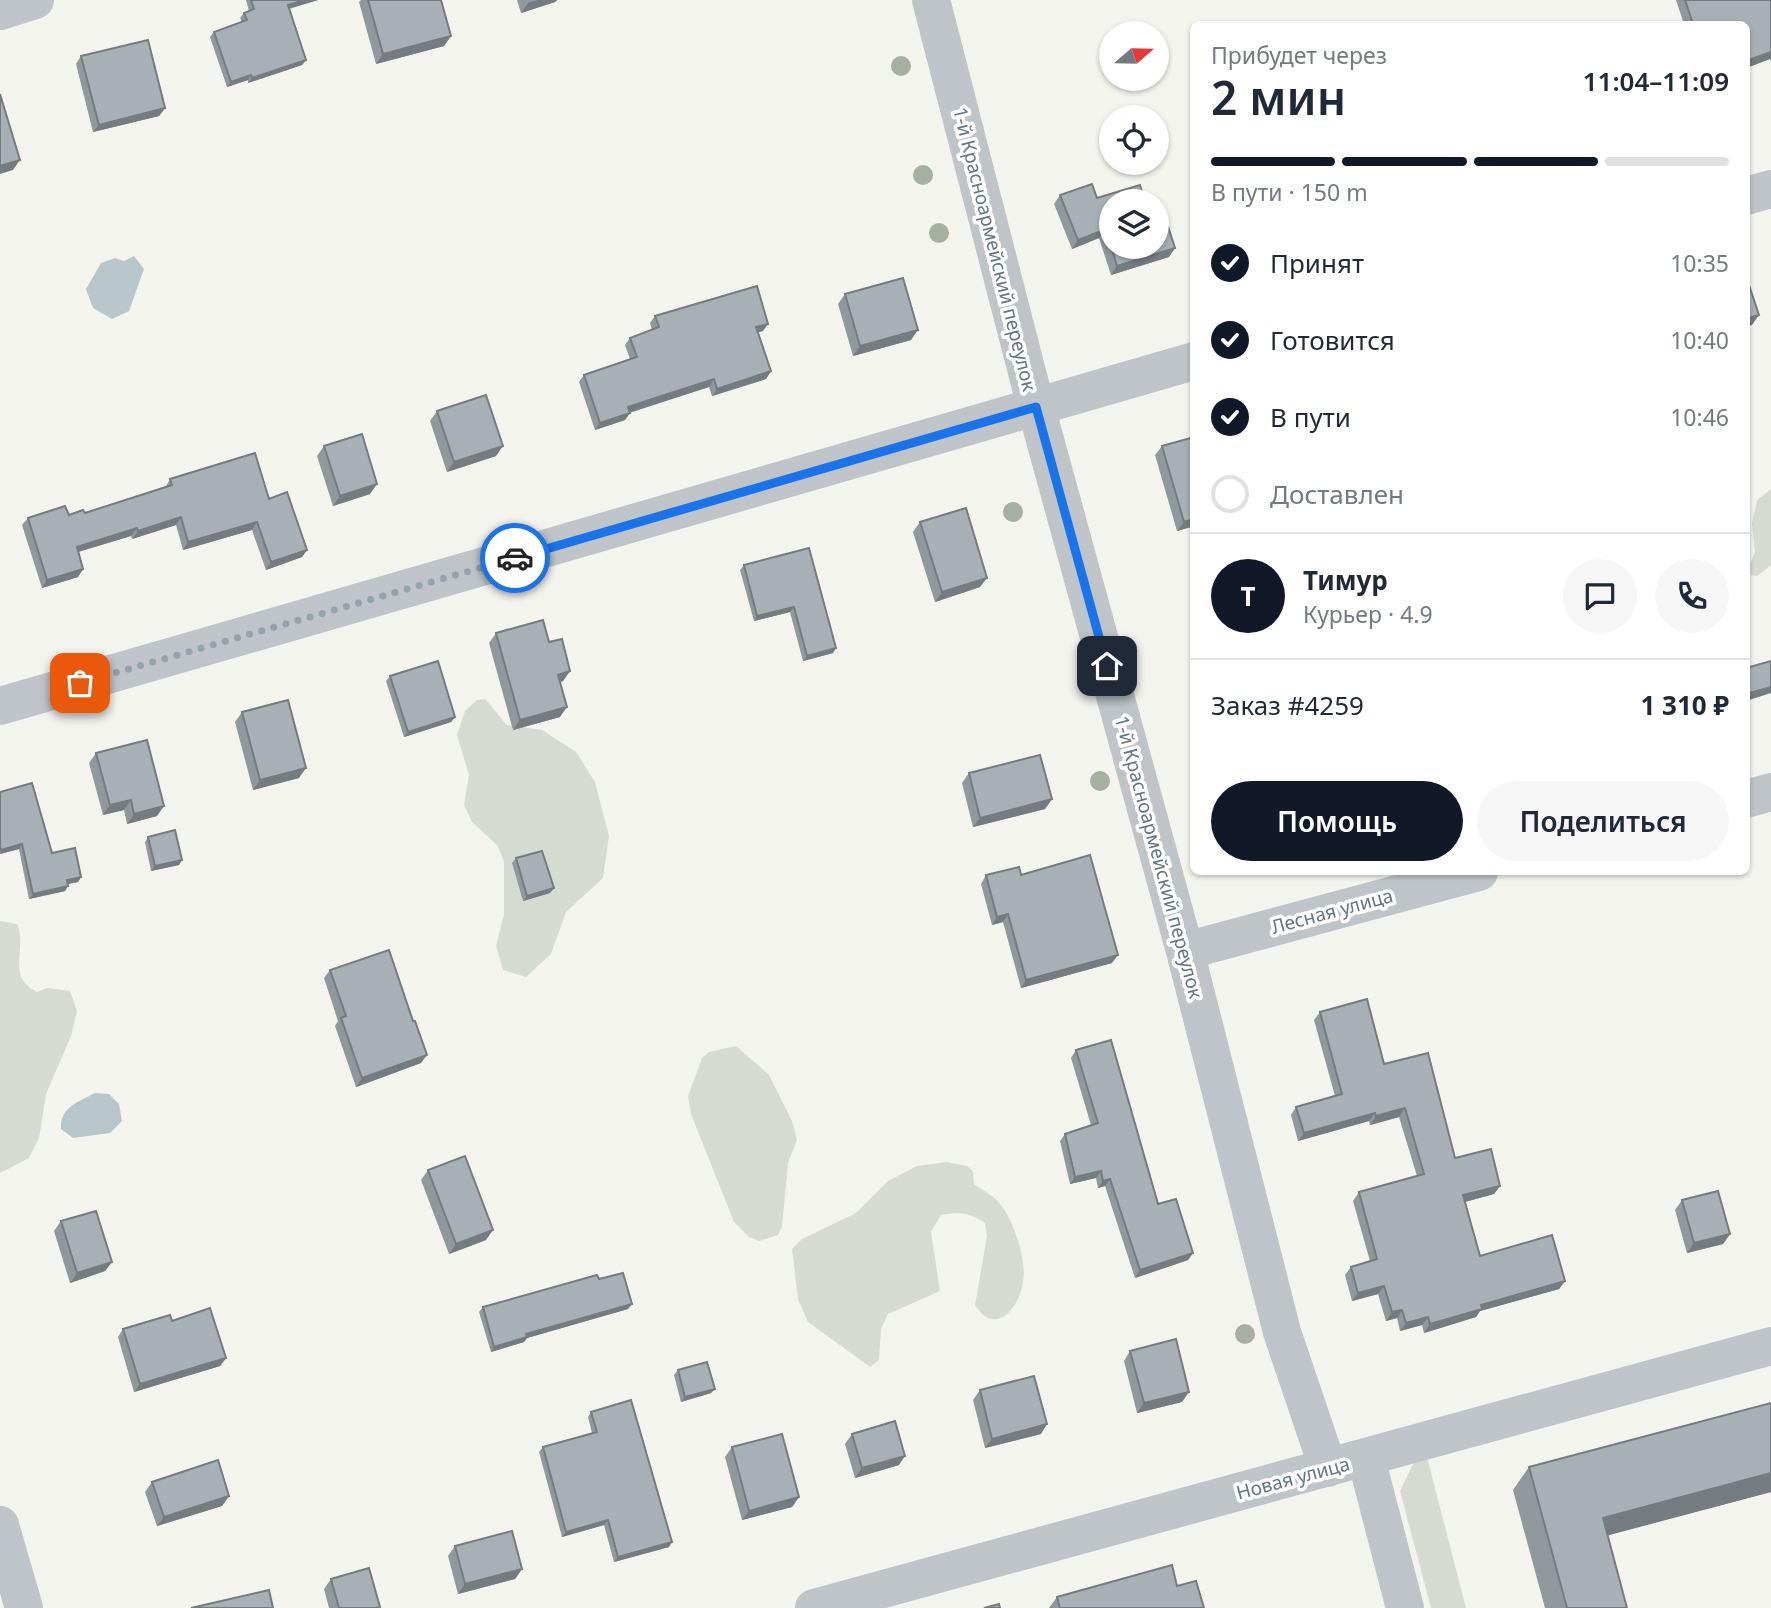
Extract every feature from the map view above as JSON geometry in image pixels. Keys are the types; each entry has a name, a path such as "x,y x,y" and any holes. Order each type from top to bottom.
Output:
{"street":[{"path":"0,11 35,0"},
{"name":"1-й Красноармейский переулок","path":"931,0 1036,407 1185,951 1283,1332 1328,1468"},
{"path":"1750,195 1771,189"},
{"path":"0,706 1190,361"},
{"path":"1750,798 1771,792"},
{"name":"Лесная улица","path":"1185,951 1468,875"},
{"name":"Новая улица","path":"814,1608 1771,1346"},
{"path":"1366,1458 1405,1608"},
{"path":"0,1525 24,1608"}],"shaded area":[{"path":"134,256 144,269 129,311 112,319 93,308 86,289 101,263 115,258 124,261"},
{"path":"1771,489 1771,565 1757,576 1750,575 1750,564 1755,552 1752,523 1757,500"},
{"path":"485,699 507,725 542,730 576,752 595,782 609,836 603,878 566,912 551,954 526,977 503,970 496,946 504,915 504,862 498,846 472,822 464,805 469,775 457,735 465,711 477,700"},
{"path":"0,921 17,924 20,933 20,970 27,986 37,992 47,988 70,991 77,1011 71,1036 46,1094 39,1138 29,1158 0,1173"},
{"path":"736,1046 769,1075 792,1121 797,1140 788,1163 782,1227 778,1235 759,1241 749,1237 734,1222 691,1114 688,1096 702,1058 709,1052"},
{"path":"95,1093 109,1094 119,1104 122,1121 110,1133 73,1138 61,1129 64,1115 71,1106"},
{"path":"947,1162 967,1166 973,1171 974,1184 995,1198 1005,1211 1021,1253 1024,1274 1021,1292 1005,1316 990,1319 983,1314 975,1305 987,1236 985,1223 964,1214 941,1215 931,1232 940,1291 888,1314 881,1329 879,1360 870,1367 808,1322 798,1299 792,1249 802,1239 856,1213 888,1181 917,1166"},
{"path":"1427,1457 1466,1608 1431,1608 1400,1491 1415,1460"}],"building":[{"path":"251,0 305,0 288,5 306,60 231,82 214,32 247,20 244,13 254,9"},
{"path":"368,0 441,0 451,36 383,54"},
{"path":"1685,0 1771,0 1771,52 1750,60 1750,21 1692,21"},
{"path":"148,40 165,108 99,125 81,56"},
{"path":"0,94 20,160 0,166"},
{"path":"1092,184 1099,197 1099,232 1078,240 1060,195"},
{"path":"1169,230 1175,248 1169,250"},
{"path":"1115,259 1140,259 1117,266"},
{"path":"903,278 918,330 860,346 845,294"},
{"path":"757,286 768,324 756,327 771,371 717,389 714,379 628,407 630,413 600,423 584,375 637,357 630,338 659,327 655,316"},
{"path":"1750,288 1759,315 1750,318"},
{"path":"486,395 503,446 454,462 437,411"},
{"path":"362,434 377,484 340,496 324,446"},
{"path":"1190,438 1190,520 1184,522 1162,446"},
{"path":"255,453 269,499 287,492 307,550 271,562 257,522 188,542 181,517 77,547 83,569 47,580 28,518 65,506 69,515 83,510 85,513 172,485 170,479"},
{"path":"966,508 987,578 942,592 920,522"},
{"path":"809,548 836,648 807,656 794,607 757,616 744,565"},
{"path":"543,620 549,642 562,639 570,671 558,675 567,707 520,720 496,633"},
{"path":"438,661 455,717 408,732 390,676"},
{"path":"1771,661 1771,687 1750,693 1750,667"},
{"path":"288,700 306,768 260,780 242,712"},
{"path":"147,740 164,806 134,814 131,800 110,805 96,753"},
{"path":"1040,755 1052,799 980,818 969,773"},
{"path":"32,783 52,853 75,848 81,877 67,880 68,886 33,894 22,844 1,850 0,846 0,792"},
{"path":"175,830 182,860 155,866 148,837"},
{"path":"542,851 554,888 527,896 516,858"},
{"path":"1090,855 1118,955 1026,980 1008,914 997,917 986,875 1019,867 1021,875"},
{"path":"389,950 427,1055 362,1078 341,1018 346,1016 330,970"},
{"path":"1367,999 1384,1064 1428,1053 1455,1158 1491,1149 1500,1186 1463,1195 1480,1256 1552,1235 1565,1281 1481,1305 1482,1309 1430,1324 1428,1317 1406,1323 1402,1310 1392,1312 1384,1286 1358,1293 1351,1267 1377,1259 1359,1192 1424,1174 1405,1108 1376,1116 1375,1113 1304,1133 1296,1107 1342,1094 1320,1012"},
{"path":"1111,1040 1158,1204 1176,1199 1193,1253 1140,1270 1110,1179 1103,1181 1101,1171 1075,1177 1065,1134 1098,1123 1076,1050"},
{"path":"465,1156 493,1230 456,1244 428,1170"},
{"path":"1718,1191 1730,1234 1694,1243 1682,1200"},
{"path":"96,1211 112,1262 77,1273 61,1221"},
{"path":"623,1273 632,1304 526,1334 527,1337 494,1347 483,1307 597,1275 599,1279"},
{"path":"210,1308 226,1358 140,1384 123,1329 170,1315 172,1321"},
{"path":"1176,1339 1189,1392 1144,1403 1130,1351"},
{"path":"707,1362 715,1389 685,1397 678,1370"},
{"path":"1034,1376 1047,1424 992,1439 980,1390"},
{"path":"631,1400 672,1542 618,1557 608,1520 566,1532 543,1447 597,1432 591,1412"},
{"path":"1771,1403 1771,1473 1603,1518 1627,1608 1567,1608 1529,1467"},
{"path":"895,1421 905,1456 862,1468 852,1434"},
{"path":"782,1434 799,1497 749,1511 732,1447"},
{"path":"218,1460 229,1496 164,1517 152,1482"},
{"path":"512,1531 522,1569 465,1584 455,1546"},
{"path":"1172,1565 1177,1586 1196,1581 1204,1608 1060,1608 1057,1597"},
{"path":"369,1568 380,1607 339,1608 331,1579"},
{"path":"269,1590 273,1608 191,1608"},
{"path":"999,1604 1000,1608 984,1608"}],"way so far":[{"path":"80,683 515,558"}],"route":[{"path":"515,558 1036,407 1107,666"}]}
